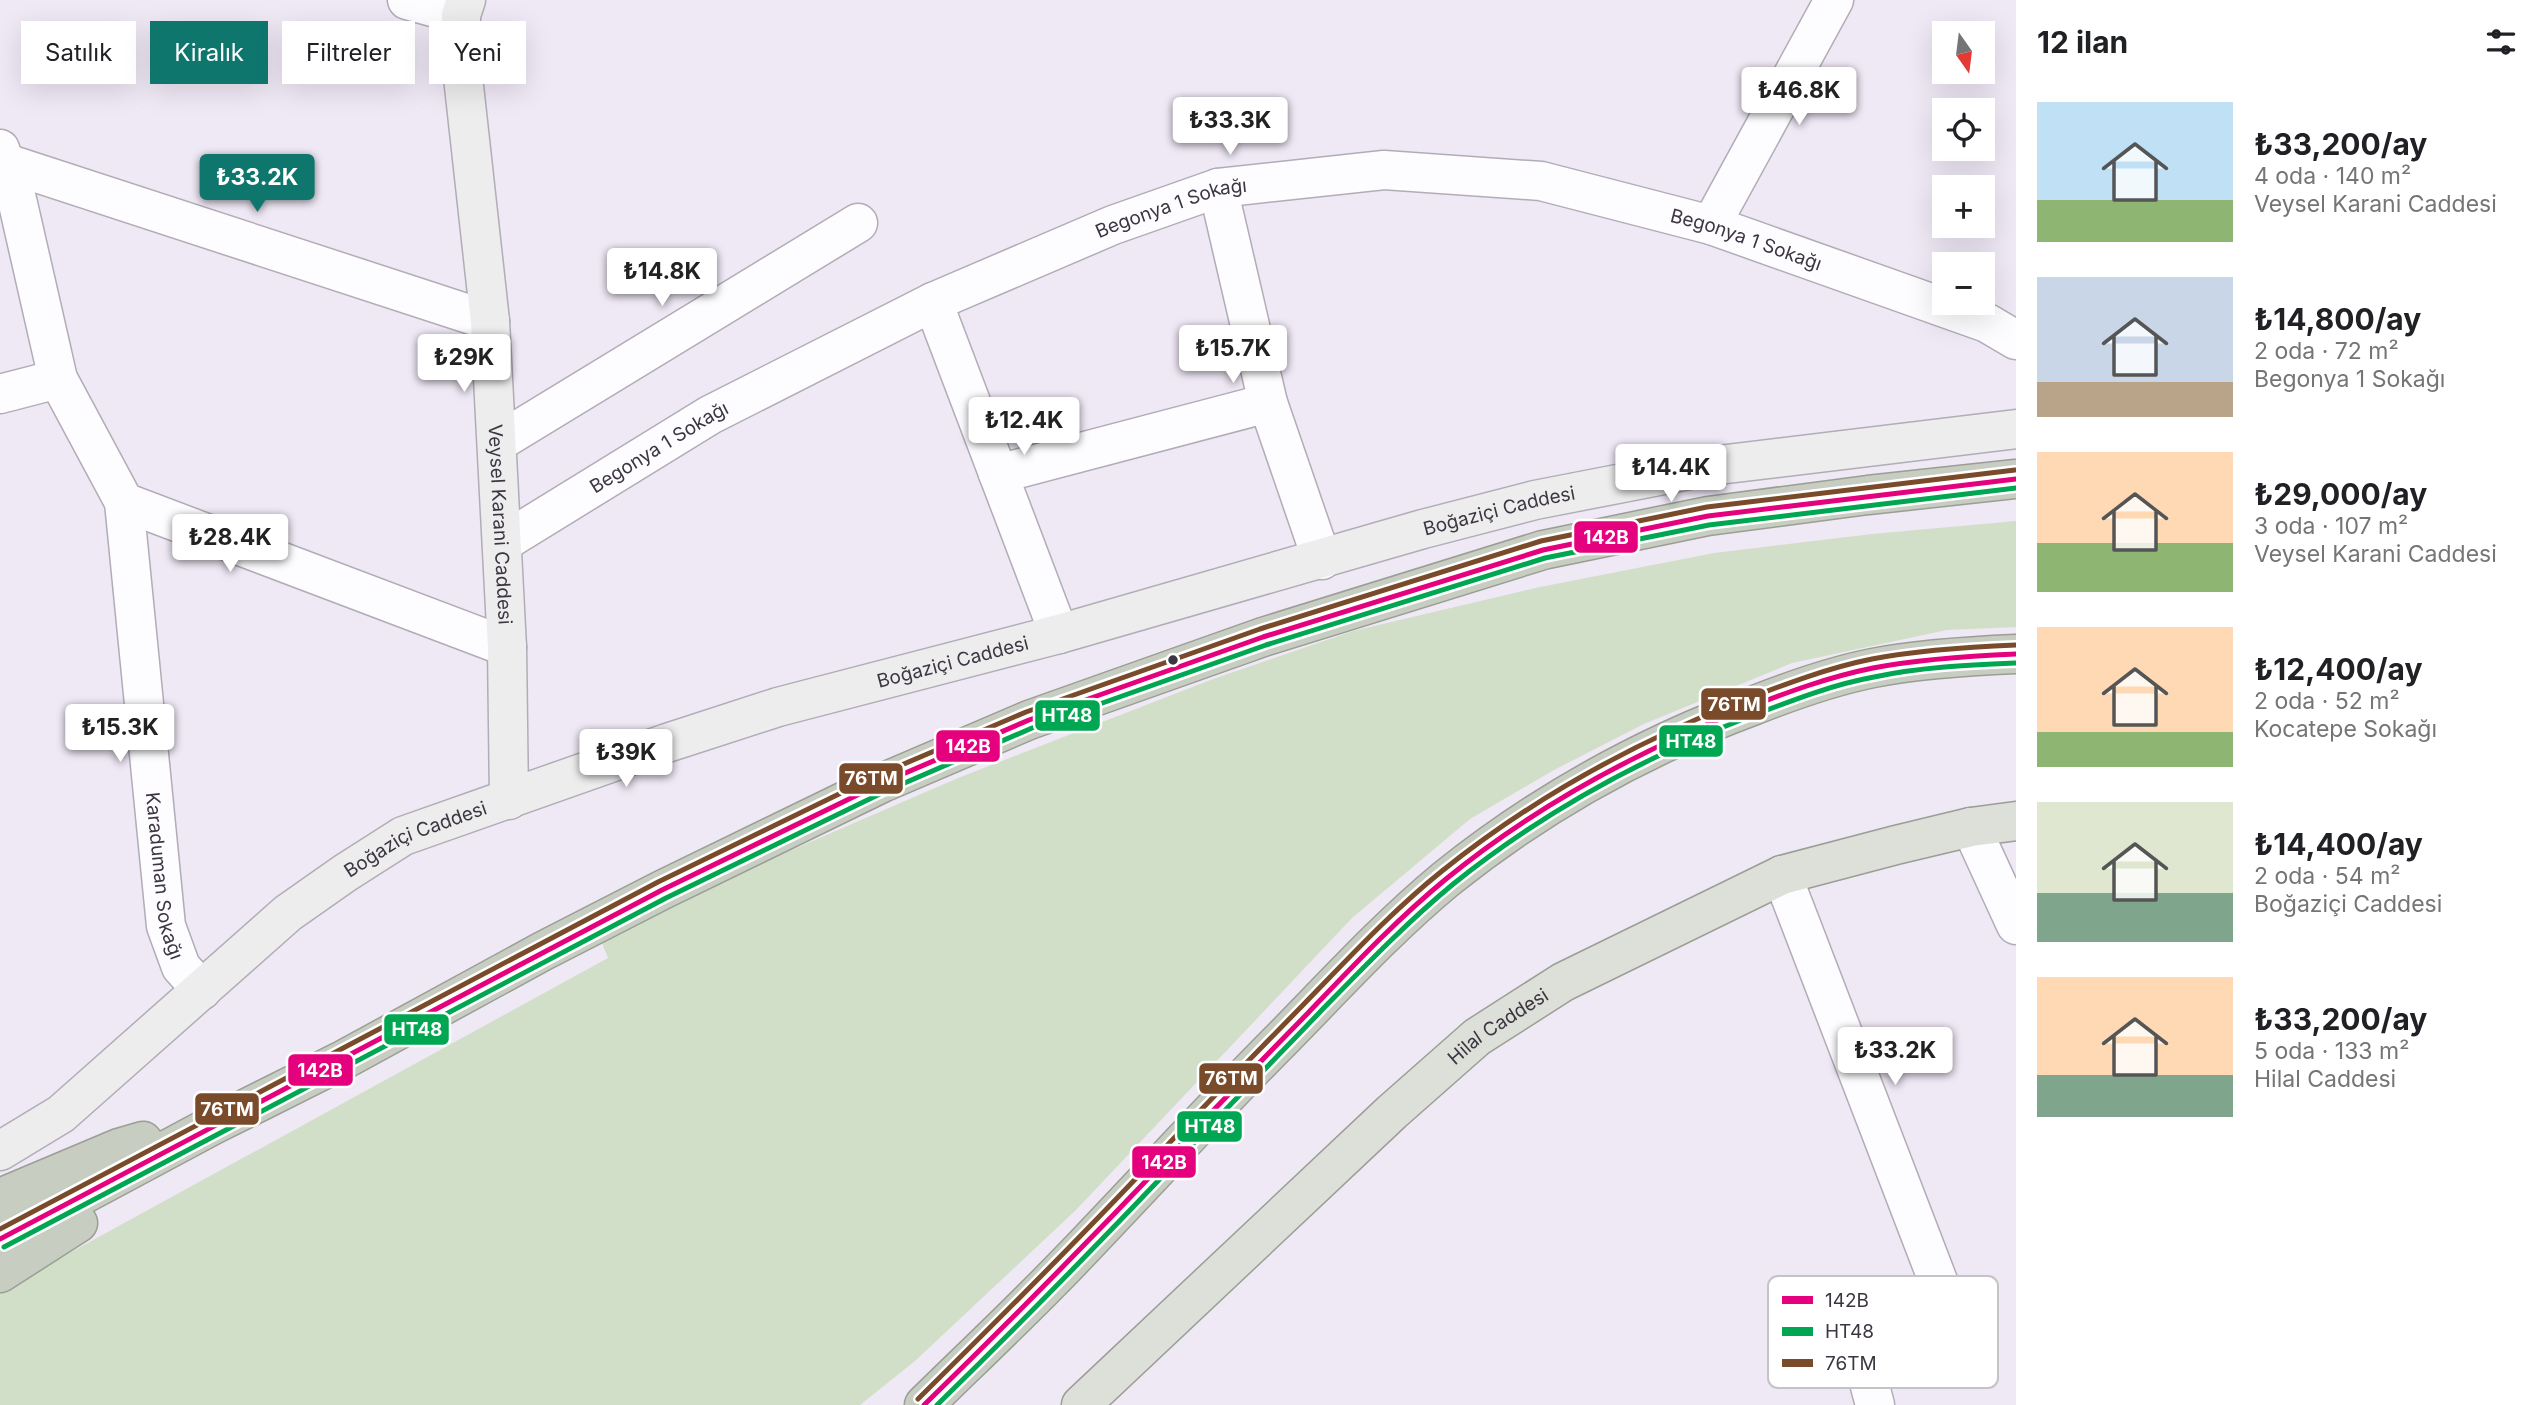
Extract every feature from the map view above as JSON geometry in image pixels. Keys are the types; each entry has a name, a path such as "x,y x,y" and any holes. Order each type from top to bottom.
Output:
{"highway":[{"path":"0,1238 213,1125 345,1059 543,951 870,789 1029,720 1263,637 1543,550 1708,516 2016,479"},
{"path":"924,1405 1069,1262 1220,1101 1405,916 1446,879 1511,833 1576,789 1652,748 1726,715 1795,690 1873,668 1979,655 2016,654"},
{"path":"0,1198 118,1148 213,1125"},
{"path":"0,1273 78,1223 213,1125"}],"main road":[{"name":"Veysel Karani Caddesi","path":"464,7 461,59 491,321 507,647 509,800"},
{"name":"Boğaziçi Caddesi","path":"0,1151 61,1114 288,913 403,836 778,707 1059,634 1423,529 1535,500 1696,469 2016,429"},
{"name":"Hilal Caddesi","path":"1081,1405 1392,1112 1477,1037 1563,982 1782,875 1971,827 2016,821"}],"street":[{"path":"407,0 464,7"},
{"path":"1712,225 1834,0"},
{"path":"3,156 491,321"},
{"path":"3,156 16,195 58,379 124,502 507,647"},
{"name":"Begonya 1 Sokağı","path":"502,543 709,415 933,302 1113,225 1218,188 1384,170 1541,181 1712,225 1987,323 2016,340"},
{"path":"1218,188 1268,402 1322,560"},
{"path":"496,443 858,223"},
{"path":"933,302 1059,634"},
{"path":"0,394 58,379"},
{"path":"999,474 1268,402"},
{"name":"Karaduman Sokağı","path":"124,502 166,926 181,967 202,990"},
{"path":"1971,827 2016,925"},
{"path":"1782,875 1936,1276"},
{"path":"1870,1388 1875,1405"}],"green space":[{"path":"2016,521 2016,627 1947,630 1792,663 1644,724 1554,770 1470,819 1352,918 1076,1210 915,1361 860,1405 0,1405 0,1291 608,958 600,938 771,859 958,778 1213,679 1353,631 1540,587 1714,553 1872,534"}],"transit line":[{"name":"76TM","path":"0,1229 658,882 878,775 1026,712 1260,629 1541,541 1707,507 2015,470"},
{"name":"142B","path":"0,1239 662,890 882,783 1029,720 1263,637 1543,550 1708,516 2016,479"},
{"name":"HT48","path":"4,1247 666,898 886,791 1032,728 1266,645 1545,558 1709,525 2016,488"},
{"name":"76TM","path":"918,1399 1388,919 1442,871 1512,820 1585,775 1661,735 1805,677 1890,656 1943,649 2016,645"},
{"name":"142B","path":"924,1405 1076,1254 1392,927 1446,879 1514,828 1587,783 1663,744 1790,692 1873,668 1944,658 2016,654"},
{"name":"HT48","path":"937,1405 1066,1276 1384,947 1452,885 1520,835 1592,790 1668,751 1809,694 1858,680 1909,671 2016,663"}]}
